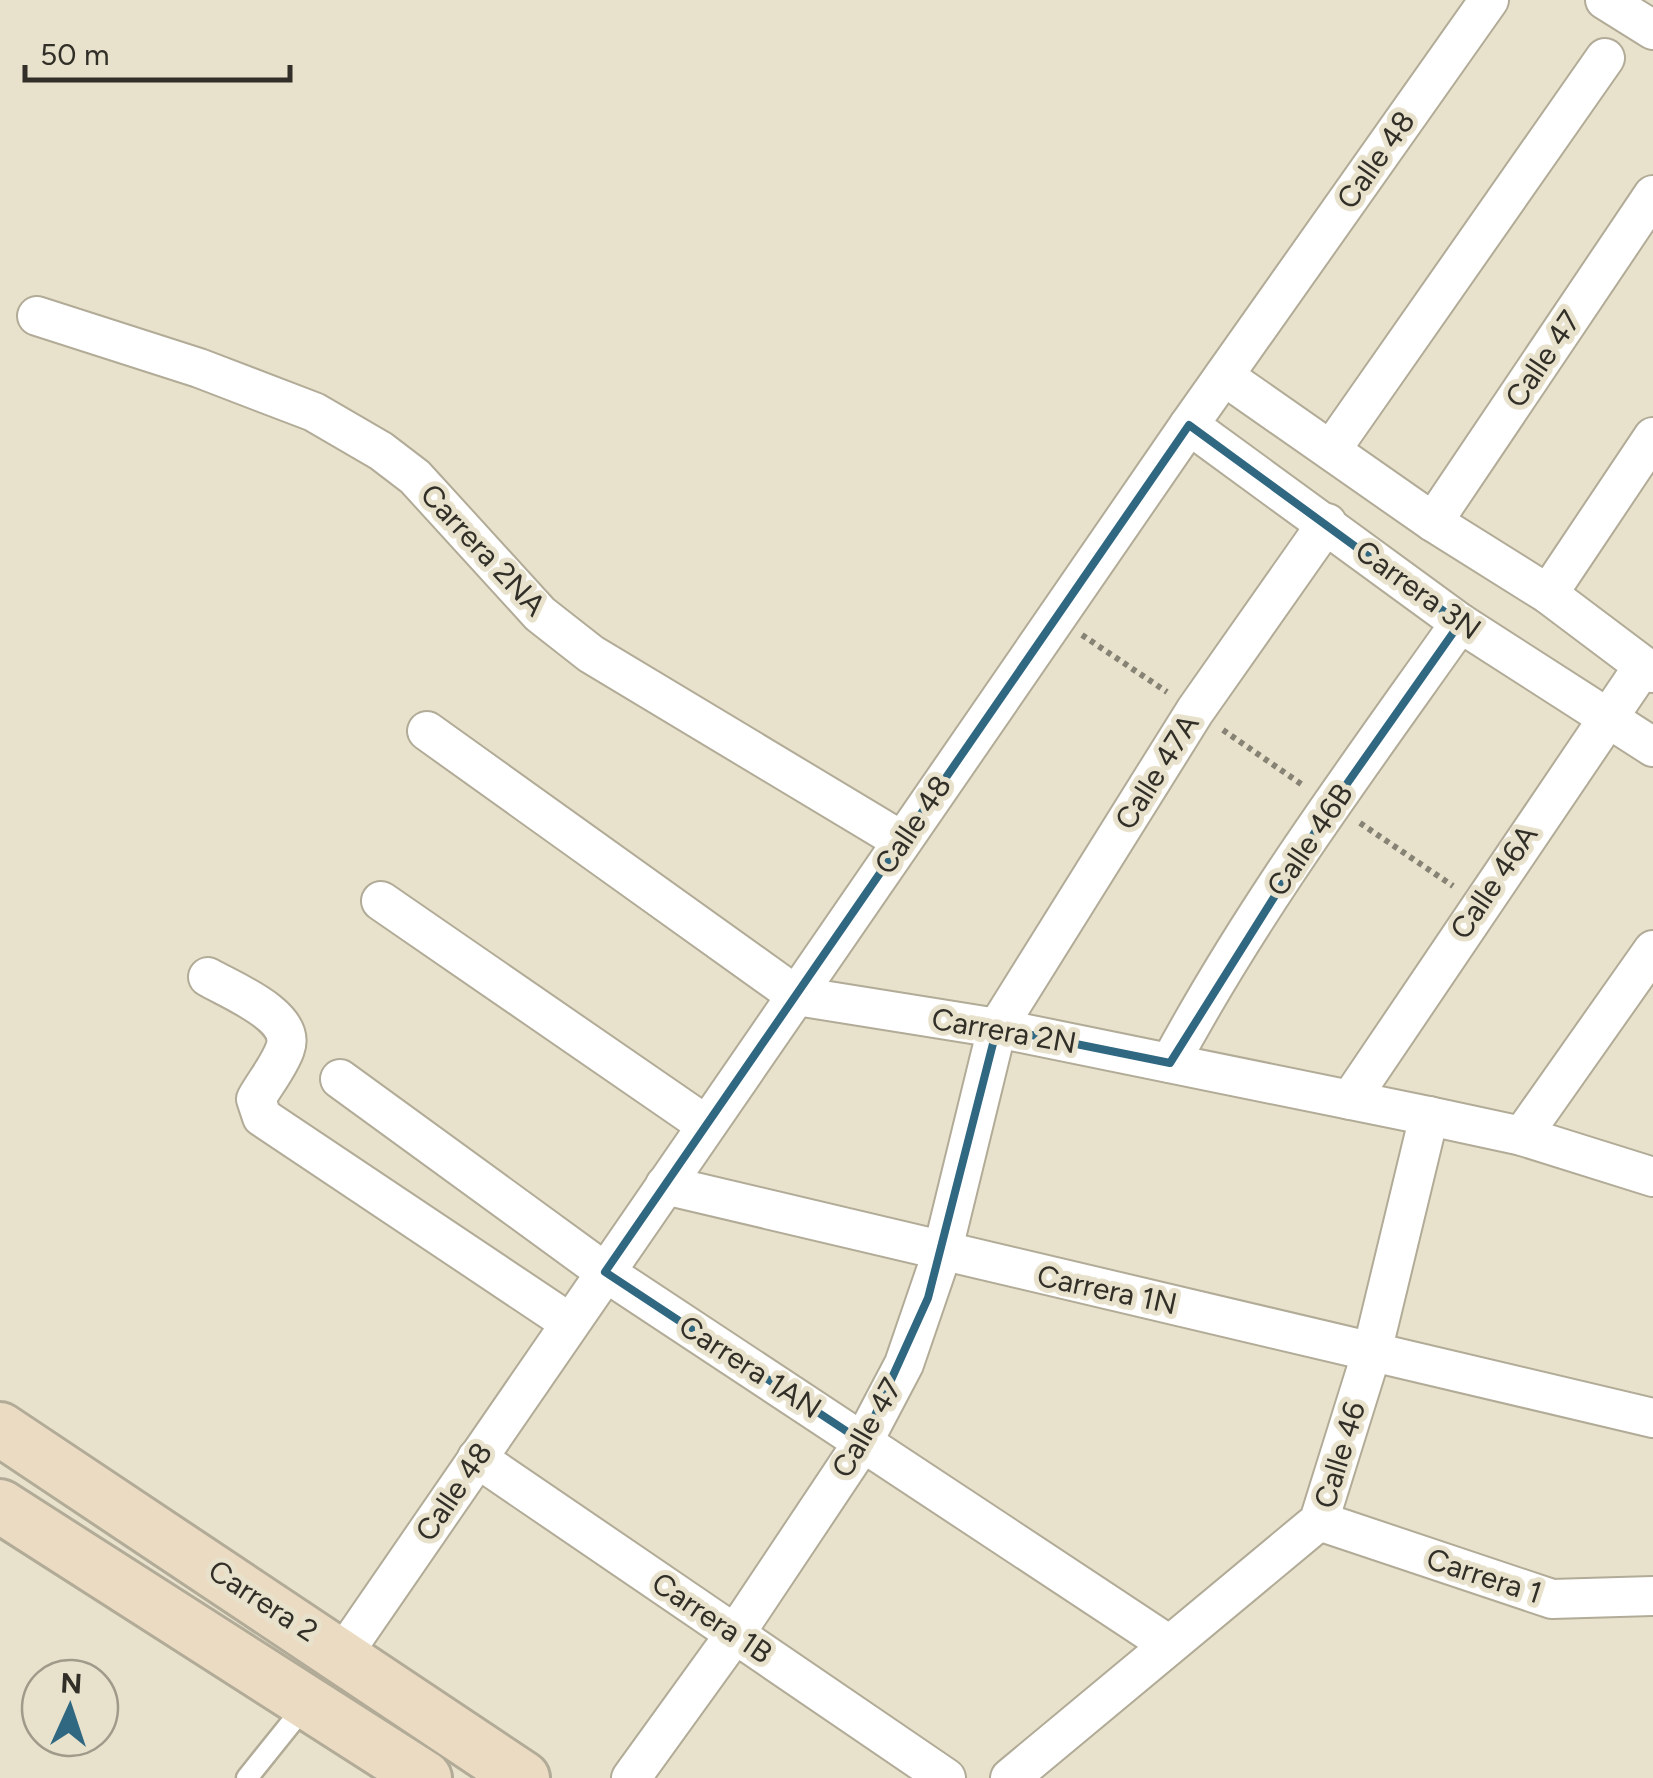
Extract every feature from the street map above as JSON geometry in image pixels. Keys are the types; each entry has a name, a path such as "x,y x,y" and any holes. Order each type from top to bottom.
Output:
{"main road":[{"name":"Carrera 2","path":"0,1429 343,1654 523,1778"},
{"name":"Carrera 2","path":"0,1506 309,1700 418,1776"}],"street":[{"name":"Calle 48","path":"343,1654 1189,425 1489,0"},
{"path":"1605,0 1653,30"},
{"path":"1331,450 1605,58"},
{"name":"Calle 47","path":"1434,522 1653,195"},
{"name":"Carrera 2NA","path":"37,316 199,368 314,412 382,452 415,477 540,614 591,654 902,842"},
{"path":"1224,376 1434,522 1548,594 1648,670"},
{"name":"Carrera 3N","path":"1189,425 1460,624 1653,747"},
{"path":"1548,594 1653,437"},
{"name":"Calle 47A","path":"997,1028 1195,711 1327,523"},
{"name":"Calle 46B","path":"1170,1063 1204,1000 1332,805 1460,624"},
{"name":"Calle 46A","path":"1350,1100 1607,717 1648,670"},
{"name":"Carrera 2N","path":"427,731 797,996 997,1028 1429,1116 1522,1136 1653,1177"},
{"path":"381,902 706,1125"},
{"path":"1522,1136 1653,950"},
{"path":"208,977 270,1014 284,1030 286,1048 256,1099 262,1117 570,1323"},
{"name":"Calle 47","path":"632,1778 735,1634 863,1442 904,1364 942,1253 997,1028"},
{"name":"Carrera 1AN","path":"340,1078 605,1272 1168,1644"},
{"name":"Calle 46","path":"1010,1778 1319,1521 1372,1348 1429,1116"},
{"name":"Carrera 1N","path":"665,1185 942,1253 1372,1348 1653,1418"},
{"name":"Carrera 1B","path":"477,1458 946,1778"},
{"name":"Carrera 1","path":"1319,1521 1552,1599 1653,1596"}],"lane":[{"path":"247,1778 309,1700"}],"path":[{"path":"1056,618 1479,903"}],"highlighted area":[{"path":"1189,425 1460,623 1332,805 1170,1063 997,1028 928,1298 863,1442 605,1272"}]}
